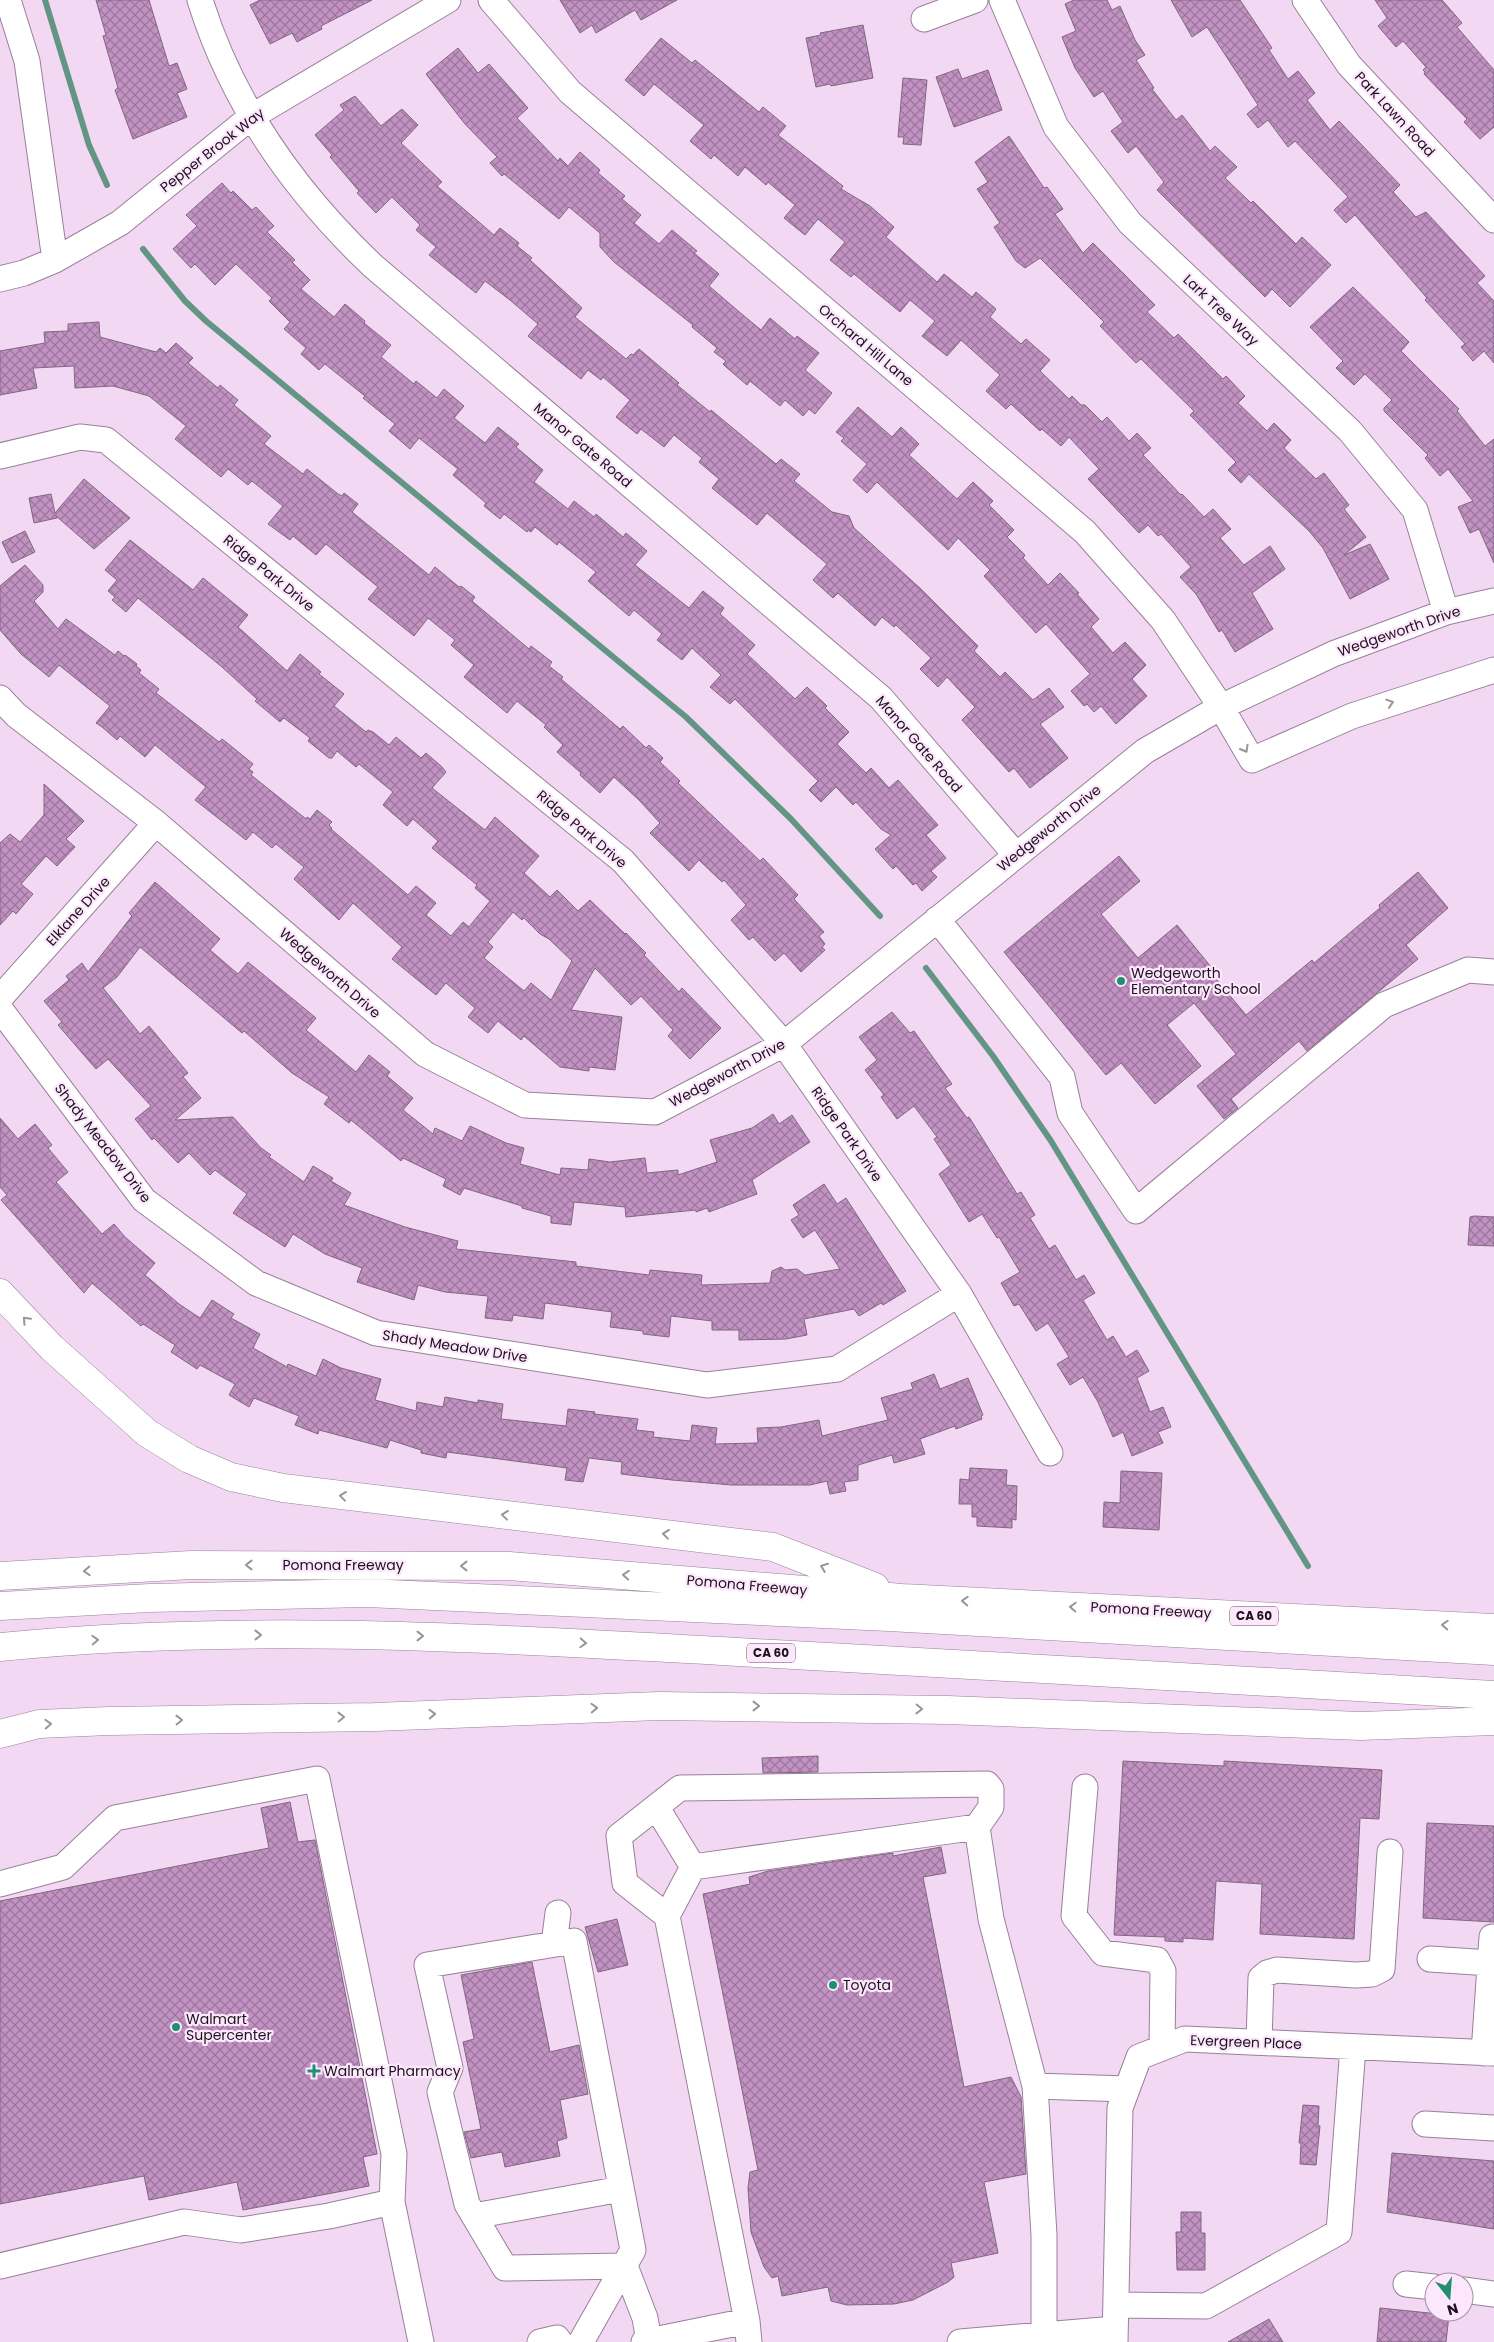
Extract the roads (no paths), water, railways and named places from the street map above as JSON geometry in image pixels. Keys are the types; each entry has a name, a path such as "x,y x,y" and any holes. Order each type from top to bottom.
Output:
{"highway":[{"path":"0,1293 52,1348 147,1433 189,1459 231,1477 283,1488 773,1547 902,1598"},
{"name":"Pomona Freeway","path":"0,1576 191,1565 509,1566 902,1598 1494,1628"},
{"path":"0,1606 150,1598 366,1593 899,1618 1494,1651"},
{"path":"0,1619 126,1612 359,1610 794,1627 1494,1667"},
{"name":"CA 60","path":"0,1647 47,1642 200,1635 457,1636 1494,1695"},
{"path":"0,1658 47,1642"},
{"path":"0,1734 39,1724 109,1721 375,1716 659,1706 948,1710 1361,1726 1494,1721"}],"street":[{"path":"8,0 26,61 56,260"},
{"name":"Manor Gate Road","path":"200,0 219,54 252,117 285,168 340,235 372,266 881,698 1016,855"},
{"name":"Pepper Brook Way","path":"0,280 56,260 120,223 252,117 448,0"},
{"name":"Orchard Hill Lane","path":"491,0 570,92 1085,532 1163,620 1221,707 1252,760 1352,716 1494,670"},
{"path":"924,19 975,0"},
{"name":"Lark Tree Way","path":"1002,0 1056,127 1130,223 1350,431 1414,510 1446,612"},
{"name":"Park Lawn Road","path":"1305,0 1349,65 1494,220"},
{"name":"Ridge Park Drive","path":"0,456 80,437 106,440 623,861 784,1044 959,1294 1050,1453"},
{"name":"Wedgeworth Drive","path":"0,698 16,715 156,823 425,1054 525,1105 654,1112 784,1044 1145,751 1221,707 1333,654 1446,612 1494,601"},
{"name":"Elklane Drive","path":"0,998 156,823"},
{"path":"937,919 1062,1077 1070,1113 1136,1211 1384,1005 1468,970 1494,972"},
{"name":"Shady Meadow Drive","path":"0,1009 144,1200 256,1283 376,1333 707,1385 837,1369 959,1294"},
{"path":"0,1884 63,1867 115,1818 318,1779 394,2154 392,2202 422,2342"},
{"path":"667,1916 625,1883 619,1836 680,1788 987,1784 991,1789 991,1806 977,1827 991,1919 1035,2086 1044,2234 1044,2334"},
{"path":"1085,1787 1074,1916 1103,1954 1157,1960 1164,1971 1162,2048"},
{"path":"657,1808 693,1867"},
{"path":"693,1867 977,1827"},
{"path":"1259,2042 1261,1978 1267,1973 1277,1970 1356,1975 1372,1974 1382,1969 1390,1852"},
{"path":"624,2266 645,2318 647,2342 748,2332 667,1916 693,1867"},
{"path":"554,1944 558,1913"},
{"path":"1489,2053 1492,1937"},
{"path":"581,2342 624,2266 633,2250 574,1941 427,1965 450,2068 440,2092 467,2204 505,2268 624,2266"},
{"path":"1430,1959 1490,1963"},
{"name":"Evergreen Place","path":"1115,2325 1120,2108 1139,2057 1185,2039 1489,2053"},
{"path":"960,2342 1115,2325 1206,2306 1338,2232 1353,2046"},
{"path":"1035,2086 1127,2089"},
{"path":"1425,2124 1494,2128"},
{"path":"474,2216 621,2189"},
{"path":"0,2266 184,2222 241,2230 329,2216 392,2202"},
{"path":"1406,2284 1424,2286"},
{"path":"1474,2291 1494,2294"},
{"path":"540,2342 557,2338 560,2342"}],"waterway":[{"path":"45,0 89,145 107,185"},
{"path":"143,249 185,301 206,321 686,717 791,819 880,916"},
{"path":"926,968 993,1056 1051,1141 1308,1566"}],"place":[{"name":"Wedgeworth Elementary School","path":"1121,981"},
{"name":"Toyota","path":"833,1985"},
{"name":"Walmart Supercenter","path":"176,2027"},
{"name":"Walmart Pharmacy","path":"314,2071"}]}
